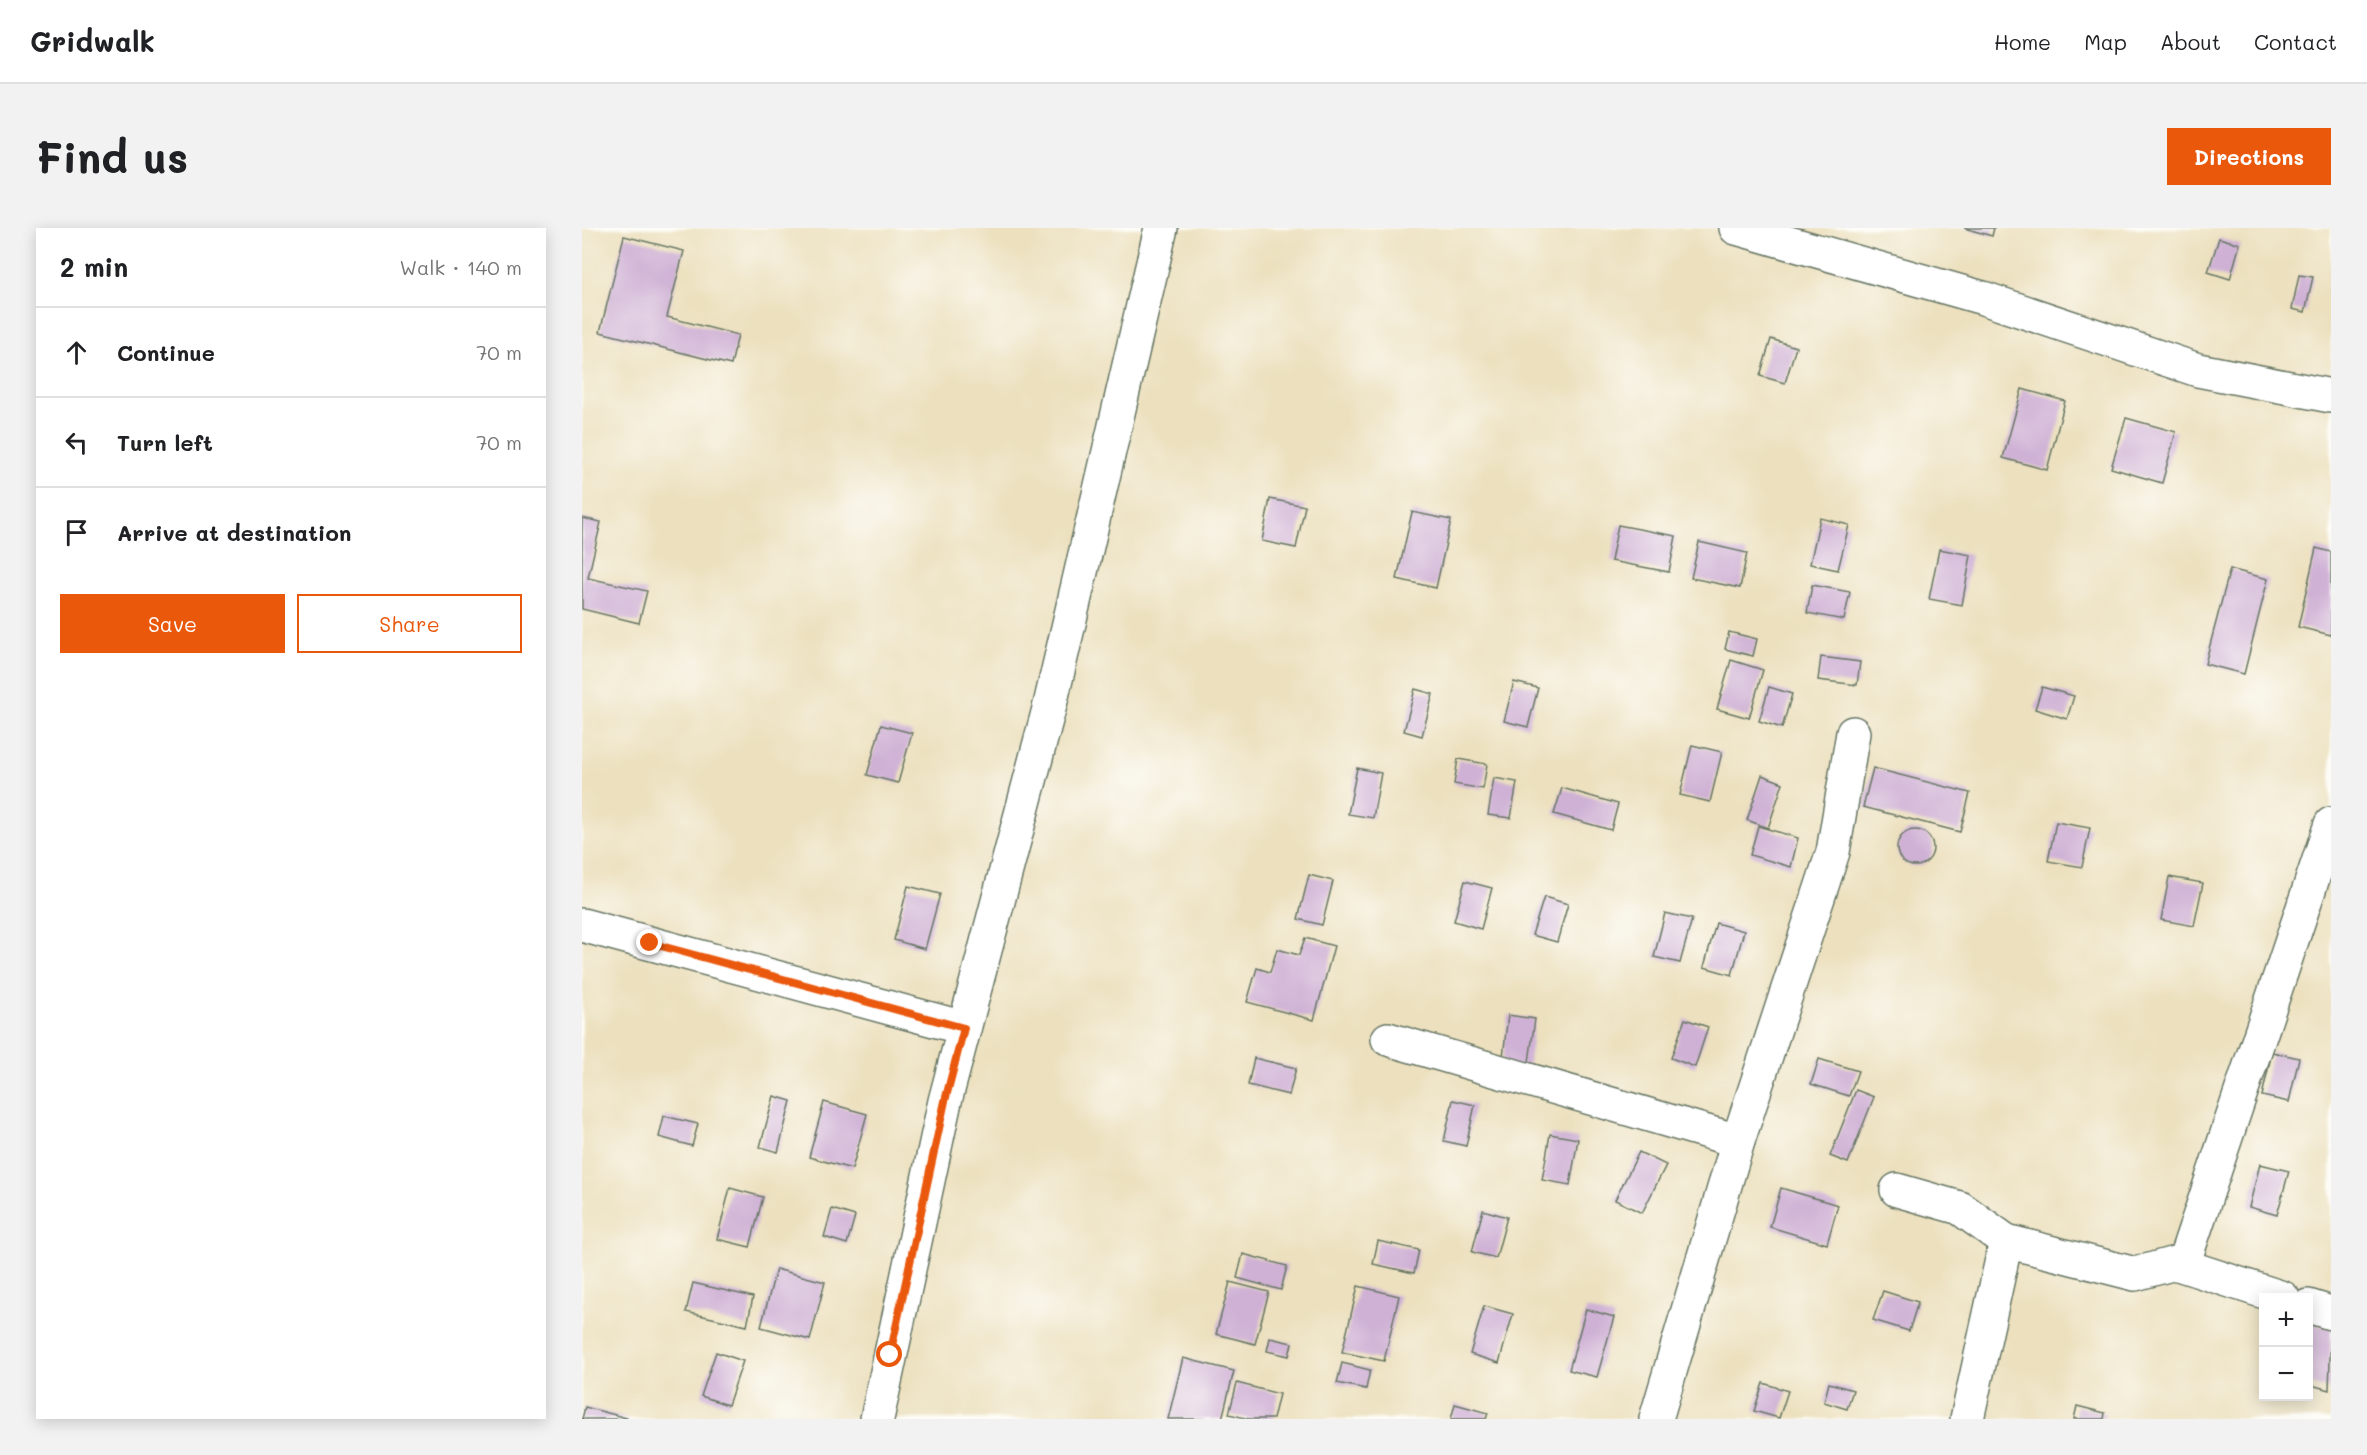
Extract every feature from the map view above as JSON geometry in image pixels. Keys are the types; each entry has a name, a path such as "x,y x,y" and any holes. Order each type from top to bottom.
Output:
{"street":[{"path":"877,1419 945,1101 1050,705 1161,228"},
{"path":"1736,228 1983,298 2198,370 2331,396"},
{"path":"1656,1419 1738,1142 1833,852 1853,733"},
{"path":"2183,1265 2331,824"},
{"path":"582,926 964,1028"},
{"path":"1388,1039 1738,1142"},
{"path":"1897,1190 1960,1208 2006,1241 2135,1274 2175,1263 2268,1293"},
{"path":"1967,1419 2006,1241"},
{"path":"2313,1307 2331,1313"}],"building":[{"path":"1964,228 1994,228 1992,236"},
{"path":"624,236 684,251 667,317 738,335 731,365 600,332"},
{"path":"2219,238 2240,244 2230,279 2208,272"},
{"path":"2299,275 2313,277 2305,312 2292,309"},
{"path":"1771,339 1796,347 1785,383 1760,376"},
{"path":"2022,389 2065,401 2047,470 2003,458"},
{"path":"2126,418 2176,432 2162,483 2111,468"},
{"path":"1270,499 1305,506 1296,548 1262,541"},
{"path":"1412,512 1451,520 1436,588 1397,579"},
{"path":"582,518 601,522 588,578 647,591 639,623 582,609"},
{"path":"1820,518 1849,525 1838,570 1810,564"},
{"path":"1618,525 1676,536 1669,572 1611,561"},
{"path":"1699,542 1747,553 1740,588 1691,578"},
{"path":"2316,548 2331,552 2331,635 2298,627"},
{"path":"1939,549 1971,555 1962,605 1929,599"},
{"path":"2230,569 2268,579 2244,674 2205,664"},
{"path":"1812,585 1850,592 1844,620 1807,613"},
{"path":"1729,632 1757,639 1753,656 1725,649"},
{"path":"1821,657 1860,662 1857,685 1818,680"},
{"path":"1731,660 1763,670 1749,718 1717,709"},
{"path":"1514,682 1538,688 1528,727 1504,721"},
{"path":"1769,687 1792,694 1782,728 1759,721"},
{"path":"2042,687 2074,696 2067,719 2035,709"},
{"path":"1415,689 1433,694 1422,736 1404,731"},
{"path":"881,725 912,733 898,783 867,775"},
{"path":"1692,745 1722,752 1710,802 1680,795"},
{"path":"1458,759 1487,764 1483,789 1454,784"},
{"path":"1357,768 1381,773 1373,818 1348,814"},
{"path":"1873,768 1970,793 1960,832 1863,807"},
{"path":"1762,775 1783,783 1768,828 1747,820"},
{"path":"1494,778 1517,782 1511,818 1488,815"},
{"path":"1562,788 1618,804 1611,830 1554,814"},
{"path":"2056,822 2090,828 2082,867 2048,861"},
{"path":"1758,826 1798,838 1791,867 1750,855"},
{"path":"1915,830 1928,835 1933,848 1928,861 1915,866 1902,861 1897,848 1902,835"},
{"path":"1309,875 1333,881 1322,925 1298,919"},
{"path":"2169,877 2203,883 2194,926 2161,920"},
{"path":"1465,881 1492,888 1481,929 1454,921"},
{"path":"908,886 940,894 925,949 894,940"},
{"path":"1544,897 1568,904 1557,942 1532,935"},
{"path":"1665,913 1692,919 1680,963 1654,957"},
{"path":"1716,923 1744,931 1732,975 1704,967"},
{"path":"1305,938 1334,946 1314,1020 1247,1002 1257,968 1270,972 1277,949 1299,955"},
{"path":"1508,1015 1535,1019 1528,1069 1502,1065"},
{"path":"1685,1019 1708,1027 1695,1067 1671,1058"},
{"path":"2272,1052 2299,1058 2289,1102 2262,1096"},
{"path":"1254,1058 1296,1068 1289,1095 1248,1085"},
{"path":"1819,1059 1858,1071 1849,1096 1811,1084"},
{"path":"1856,1090 1874,1097 1848,1163 1830,1156"},
{"path":"774,1096 791,1101 778,1152 760,1147"},
{"path":"1453,1100 1475,1105 1466,1146 1444,1141"},
{"path":"824,1102 867,1114 852,1169 809,1157"},
{"path":"664,1116 698,1124 692,1146 659,1137"},
{"path":"1550,1134 1578,1139 1570,1185 1542,1180"},
{"path":"1639,1152 1666,1165 1642,1213 1615,1200"},
{"path":"2260,1164 2289,1171 2277,1215 2249,1207"},
{"path":"730,1188 763,1197 750,1247 717,1239"},
{"path":"1781,1188 1838,1205 1827,1244 1770,1227"},
{"path":"832,1209 855,1216 847,1244 824,1237"},
{"path":"1483,1210 1507,1217 1496,1258 1472,1252"},
{"path":"1378,1241 1419,1250 1414,1273 1373,1264"},
{"path":"1243,1254 1287,1266 1281,1290 1237,1278"},
{"path":"776,1269 825,1282 810,1340 761,1327"},
{"path":"1230,1282 1269,1292 1255,1344 1216,1334"},
{"path":"693,1283 753,1297 747,1326 686,1312"},
{"path":"1358,1286 1399,1296 1384,1361 1342,1352"},
{"path":"1883,1291 1918,1302 1909,1331 1873,1320"},
{"path":"1484,1306 1513,1314 1499,1363 1470,1354"},
{"path":"1586,1309 1614,1317 1597,1377 1569,1370"},
{"path":"2313,1323 2331,1328 2329,1390 2313,1385"},
{"path":"1270,1338 1292,1343 1289,1356 1267,1351"},
{"path":"716,1352 743,1361 728,1405 701,1396"},
{"path":"1183,1358 1234,1371 1222,1419 1168,1419"},
{"path":"1342,1363 1370,1370 1366,1389 1337,1383"},
{"path":"1237,1383 1279,1394 1273,1419 1249,1419 1229,1414"},
{"path":"1763,1383 1788,1391 1779,1418 1754,1411"},
{"path":"1829,1383 1853,1390 1847,1409 1824,1402"},
{"path":"1455,1404 1488,1413 1486,1419 1451,1419"},
{"path":"2077,1406 2105,1413 2104,1419 2074,1419"},
{"path":"585,1407 627,1418 627,1419 582,1419"}],"route":[{"path":"650,943 964,1028 945,1101 890,1355"}]}
